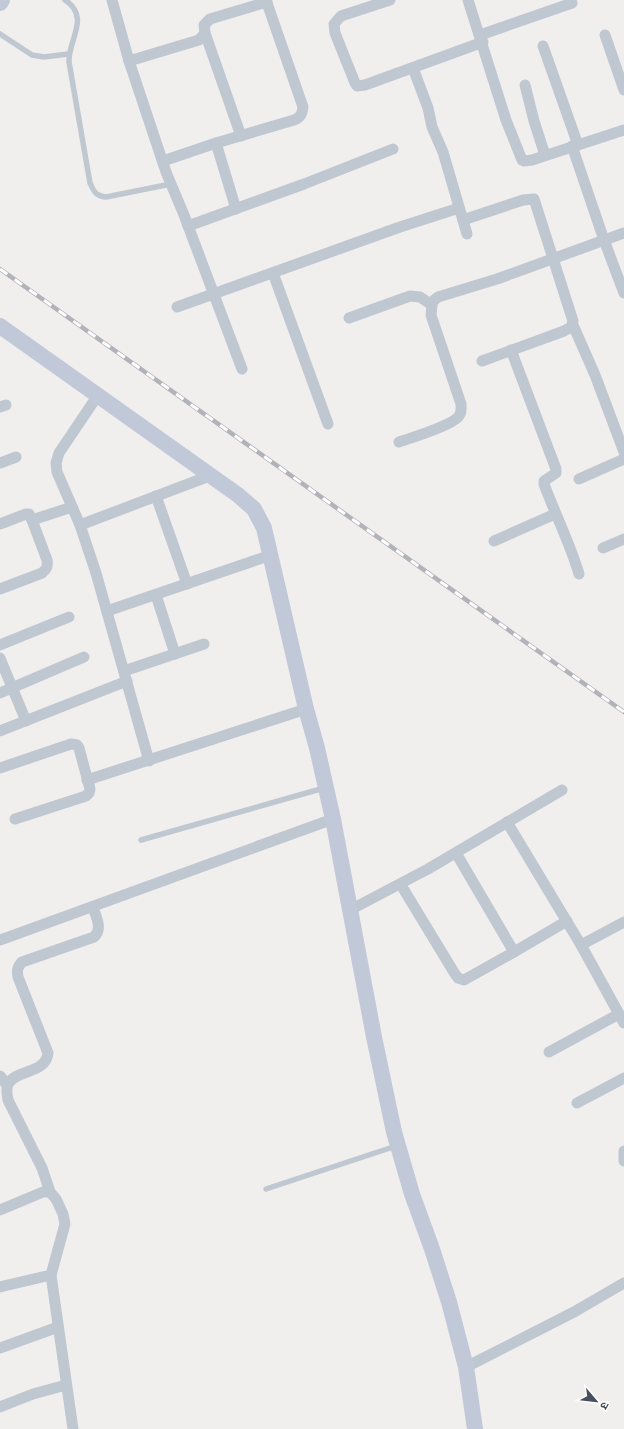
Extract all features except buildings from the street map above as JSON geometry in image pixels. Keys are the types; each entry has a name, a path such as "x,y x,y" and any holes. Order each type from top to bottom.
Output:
{"street":[{"path":"112,0 129,61 171,184 242,369"},
{"path":"390,0 341,16 334,24 335,33 355,83 358,86 365,85 413,68 572,3"},
{"path":"468,0 506,120 522,160 527,161 624,130"},
{"path":"163,161 216,143 241,136 300,118 303,107 267,1 210,19 204,25 205,33 241,136"},
{"path":"129,61 199,40 205,33"},
{"path":"606,35 624,90"},
{"path":"543,46 604,240 624,293"},
{"path":"413,68 428,108 432,127 443,152 467,234"},
{"path":"525,85 534,121 545,155"},
{"path":"216,143 236,208"},
{"path":"188,226 304,184 393,149"},
{"path":"463,220 524,200 534,199 554,258 573,325 595,375 624,452"},
{"path":"177,307 400,227 459,208"},
{"path":"399,442 449,424 459,417 462,410 431,315 433,301 448,293 497,279 624,233"},
{"path":"273,273 328,424"},
{"path":"349,318 410,296 420,297 432,305"},
{"path":"482,360 564,331 573,325"},
{"path":"2,329 212,475 238,495 254,510 264,528 306,709 334,819 374,1037 398,1146 412,1194 449,1302 466,1367 475,1429"},
{"path":"511,350 556,469 556,473 544,481 555,514 579,574"},
{"path":"98,395 59,453 56,463 57,472 80,525 107,611 150,761"},
{"path":"0,464 16,457"},
{"path":"579,480 624,459"},
{"path":"80,525 212,475"},
{"path":"156,496 187,584"},
{"path":"32,520 72,507"},
{"path":"0,524 29,514 48,564 46,570 42,573 0,589"},
{"path":"494,541 555,514"},
{"path":"603,548 624,539"},
{"path":"107,611 271,555"},
{"path":"156,595 175,654"},
{"path":"0,645 69,617"},
{"path":"0,731 26,721 175,654 204,644"},
{"path":"0,692 84,657"},
{"path":"0,658 26,721"},
{"path":"88,780 306,709"},
{"path":"0,768 74,744 79,748 88,780 90,789 89,793 86,796 15,819"},
{"path":"350,910 401,884 456,853 562,790"},
{"path":"0,940 334,819"},
{"path":"507,822 567,921 622,1019 549,1052"},
{"path":"456,853 514,952"},
{"path":"401,884 458,978 464,980 567,921"},
{"path":"73,1429 50,1275 65,1224 63,1214 56,1199 50,1192 42,1168 8,1100 7,1091 8,1085 12,1079 44,1064 48,1053 18,978 18,966 22,962 94,938 98,934 99,928 93,907"},
{"path":"581,945 624,922"},
{"path":"0,1076 8,1085"},
{"path":"577,1103 624,1078"},
{"path":"624,1151 624,1161"},
{"path":"0,1210 43,1192 50,1192"},
{"path":"0,1287 50,1275"},
{"path":"466,1367 574,1312 624,1283"},
{"path":"0,1348 58,1327"},
{"path":"0,1407 33,1394 66,1385"}],"lane":[{"path":"65,0 73,6 76,11 76,32 68,54 90,183 94,191 98,196 106,197 171,184"},
{"path":"0,34 37,57 68,54"},
{"path":"141,840 326,787"},
{"path":"266,1189 398,1146"}],"railway":[{"path":"0,269 624,712"}]}
